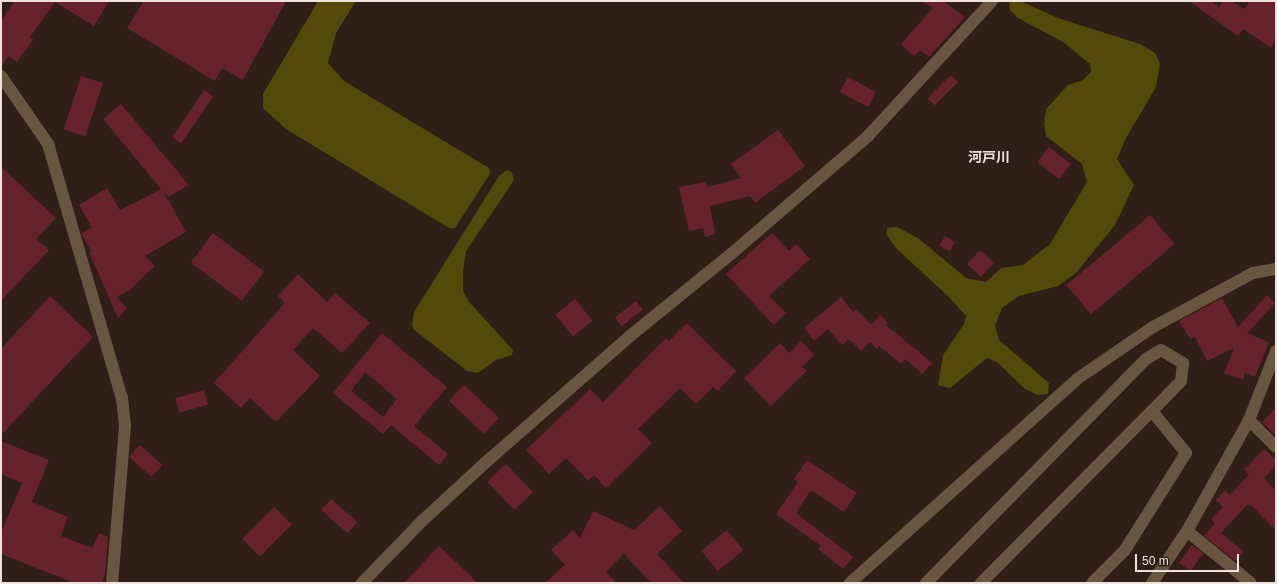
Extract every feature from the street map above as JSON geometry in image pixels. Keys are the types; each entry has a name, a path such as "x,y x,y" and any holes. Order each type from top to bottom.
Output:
{"street":[{"path":"362,583 422,521 485,463 630,336 731,254 868,136 992,1"},
{"path":"1,76 48,144 122,398 125,426 112,583"},
{"path":"850,583 1077,379 1153,327 1253,273 1276,269"},
{"path":"926,583 1146,359 1161,350 1183,363 1180,380 1152,411 981,583"},
{"path":"1152,583 1186,531 1249,420 1276,351"},
{"path":"1092,583 1125,550 1186,453 1152,411"},
{"path":"1249,420 1276,447"},
{"path":"1186,531 1251,583"}],"shaded area":[{"path":"318,1 356,1 336,33 328,63 344,81 489,168 490,174 455,228 449,228 286,129 263,108 263,94"},
{"path":"1009,1 1020,1 1058,18 1140,44 1155,53 1160,63 1156,87 1126,138 1117,159 1134,185 1115,225 1076,273 1058,286 1019,296 1002,308 995,326 999,340 1049,383 1048,394 1038,395 1025,389 997,362 987,358 950,388 938,385 943,355 964,324 966,316 950,298 896,248 886,234 887,228 897,227 918,238 966,278 986,282 1001,268 1023,265 1050,244 1087,182 1082,164 1046,136 1044,124 1046,109 1068,85 1083,80 1091,72 1090,64 1063,42 1018,18 1010,10"},
{"path":"507,170 512,173 514,180 466,251 463,271 463,291 469,302 513,350 512,355 496,360 478,373 467,371 413,329 412,324 414,312 499,176"}],"building":[{"path":"15,1 109,1 94,26 55,2 30,37 33,40 17,62 9,56 1,67 1,20"},
{"path":"144,1 286,1 243,80 222,68 215,81 127,28"},
{"path":"920,1 943,1 965,17 929,57 920,50 914,56 901,44 933,8"},
{"path":"1189,1 1211,1 1219,7 1223,1 1232,1 1244,9 1250,1 1276,1 1276,40 1271,48 1243,29 1238,36"},
{"path":"951,75 958,82 935,105 928,98"},
{"path":"81,76 103,83 86,136 64,129"},
{"path":"848,77 876,92 868,107 840,92"},
{"path":"204,90 213,96 181,143 172,137"},
{"path":"121,104 189,185 168,197 163,191 186,232 145,256 155,266 130,290 116,297 127,308 118,318 89,252 91,251 82,235 82,233 92,227 79,205 107,188 120,210 161,189 103,119"},
{"path":"778,130 805,166 755,203 750,196 710,206 715,234 705,237 703,228 689,231 679,187 706,182 707,187 741,178 731,164"},
{"path":"1049,147 1071,164 1059,179 1037,162"},
{"path":"1,167 56,218 36,239 49,250 1,301"},
{"path":"1150,215 1174,244 1091,314 1067,285"},
{"path":"213,233 264,272 242,301 191,263"},
{"path":"772,233 789,251 796,244 810,259 769,296 786,313 774,325 726,274"},
{"path":"945,236 955,242 950,252 939,245"},
{"path":"980,250 994,263 981,277 967,264"},
{"path":"298,274 327,302 335,293 370,323 342,353 313,328 293,350 320,376 276,422 250,398 241,408 214,383 285,303 278,296"},
{"path":"1267,295 1275,303 1247,333 1269,342 1255,377 1245,373 1243,380 1224,373 1234,348 1207,361 1195,337 1190,339 1179,321 1222,298 1238,327"},
{"path":"50,296 93,337 1,435 1,349"},
{"path":"841,297 853,312 856,309 871,325 880,315 888,323 886,325 932,363 922,374 905,359 901,364 879,346 877,349 870,342 861,351 849,339 842,345 828,329 814,341 804,328"},
{"path":"575,299 593,321 573,336 556,315"},
{"path":"636,301 643,310 621,326 615,318"},
{"path":"687,323 736,371 718,391 713,387 696,404 680,388 638,429 652,443 606,488 594,475 588,481 566,458 549,474 526,450 590,389 603,402 666,338 669,341"},
{"path":"382,333 447,387 414,426 448,454 439,465 391,425 383,434 333,393","holes":["365,372 397,399 383,417 351,391"]},
{"path":"801,341 814,355 802,367 807,371 771,406 744,378 780,343 789,353"},
{"path":"464,385 499,418 484,434 449,401"},
{"path":"204,390 208,404 179,413 175,398"},
{"path":"1276,407 1276,436 1262,422"},
{"path":"1,441 49,460 32,502 68,517 61,536 92,548 99,533 108,537 105,574 102,583 74,583 1,554 1,533 22,483 1,474"},
{"path":"140,445 162,465 152,477 129,457"},
{"path":"1264,449 1276,460 1276,466 1264,478 1276,491 1276,530 1250,504 1246,506 1221,533 1244,552 1236,561 1204,536 1215,523 1211,519 1223,507 1216,500 1225,490 1230,495 1249,474 1244,470"},
{"path":"807,460 857,493 844,512 811,490 796,513 853,557 843,569 818,549 821,546 776,514 798,482 794,479"},
{"path":"506,464 533,492 514,510 487,482"},
{"path":"331,499 357,522 348,533 321,510"},
{"path":"660,506 682,531 657,554 684,583 651,583 624,554 606,572 617,583 545,583 565,565 551,550 573,530 580,538 593,511 634,530"},
{"path":"274,507 292,525 260,556 242,539"},
{"path":"727,530 743,550 718,571 701,551"},
{"path":"1192,545 1203,553 1190,571 1179,563"},
{"path":"439,546 478,583 404,583"}],"district":[{"name":"河戸川","path":"989,157"}]}
